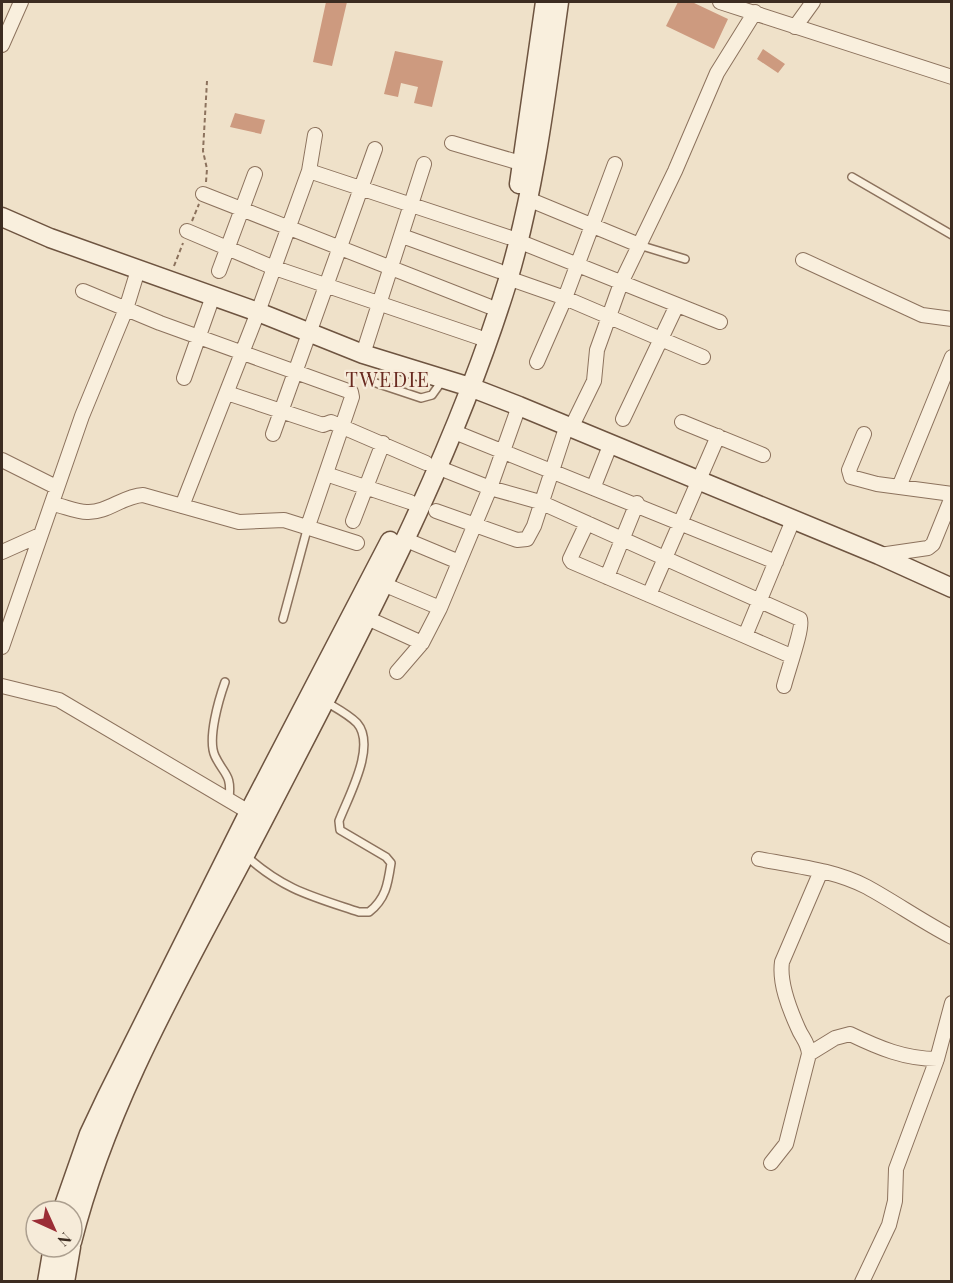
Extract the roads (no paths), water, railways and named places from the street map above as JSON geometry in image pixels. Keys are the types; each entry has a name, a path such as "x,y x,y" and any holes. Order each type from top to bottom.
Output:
{"street":[{"path":"2,45 21,2"},
{"path":"83,1199 118,1106 367,618 404,539 432,465 458,383 504,274 513,239 545,2"},
{"path":"513,239 528,199 540,140 559,2"},
{"path":"720,2 951,77"},
{"path":"795,27 813,2"},
{"path":"436,511 517,540 527,539 534,526 540,502 570,426 594,381 597,350 621,283 717,73 755,12"},
{"path":"182,506 227,393 240,353 258,312 272,267 309,171 315,135"},
{"path":"452,143 524,164"},
{"path":"273,434 328,287 375,149"},
{"path":"363,354 413,205 424,164"},
{"path":"537,362 565,298 615,164"},
{"path":"309,171 513,239 720,322"},
{"path":"219,271 255,174"},
{"path":"203,194 340,250 488,306"},
{"path":"528,199 639,245"},
{"path":"2,217 138,270 258,312 363,354 458,383 519,406 879,555 951,588"},
{"path":"188,231 272,267 478,337"},
{"path":"402,236 565,298 703,357"},
{"path":"803,260 922,315 951,319"},
{"path":"2,647 40,535 53,504 56,487 126,309 138,270"},
{"path":"66,1199 89,1134 249,812 410,502 452,431 458,383 478,337 488,306 504,274"},
{"path":"82,291 240,353 351,392 352,397 343,426 308,526"},
{"path":"184,378 213,296"},
{"path":"623,419 677,305"},
{"path":"899,487 951,357"},
{"path":"227,393 323,425 331,422 343,426 490,488 540,502 666,557 802,622 784,686"},
{"path":"397,672 423,643 440,608 490,488 519,406"},
{"path":"682,422 763,454"},
{"path":"452,431 637,503 776,562"},
{"path":"864,434 849,470 851,477 877,484 951,496 933,544 928,549 879,555"},
{"path":"649,595 718,436"},
{"path":"353,520 383,443"},
{"path":"594,486 611,443"},
{"path":"2,460 56,487"},
{"path":"326,474 410,502"},
{"path":"53,504 88,513 134,496 143,495 239,522 275,519 308,526 357,543"},
{"path":"607,577 637,503"},
{"path":"745,636 793,520"},
{"path":"586,523 570,558 607,577 791,656"},
{"path":"2,552 40,535"},
{"path":"404,539 459,562"},
{"path":"383,584 440,608"},
{"path":"367,618 423,643"},
{"path":"2,686 59,700 229,798 249,812"},
{"path":"759,860 821,871 866,887 923,923 951,937"},
{"path":"771,1163 786,1144 809,1054 808,1041 798,1030 780,976 788,946 821,871"},
{"path":"862,1281 889,1225 895,1201 896,1169 937,1059 951,1003"},
{"path":"809,1054 836,1038 850,1034 880,1049 915,1059 937,1059"},
{"path":"47,1281 51,1259"},
{"path":"65,1281 69,1259"}],"lane":[{"path":"852,177 951,235"},
{"path":"639,245 685,259"},
{"path":"373,382 421,398 458,383"},
{"path":"283,619 308,526"},
{"path":"225,682 213,715 214,754 231,782 229,798"},
{"path":"245,855 280,883 301,893 359,912 369,912 378,905 388,888 391,863 386,857 340,830 339,821 360,768 364,736 358,724 324,701"}],"district":[{"name":"TWEDIE","path":"388,378"}]}
